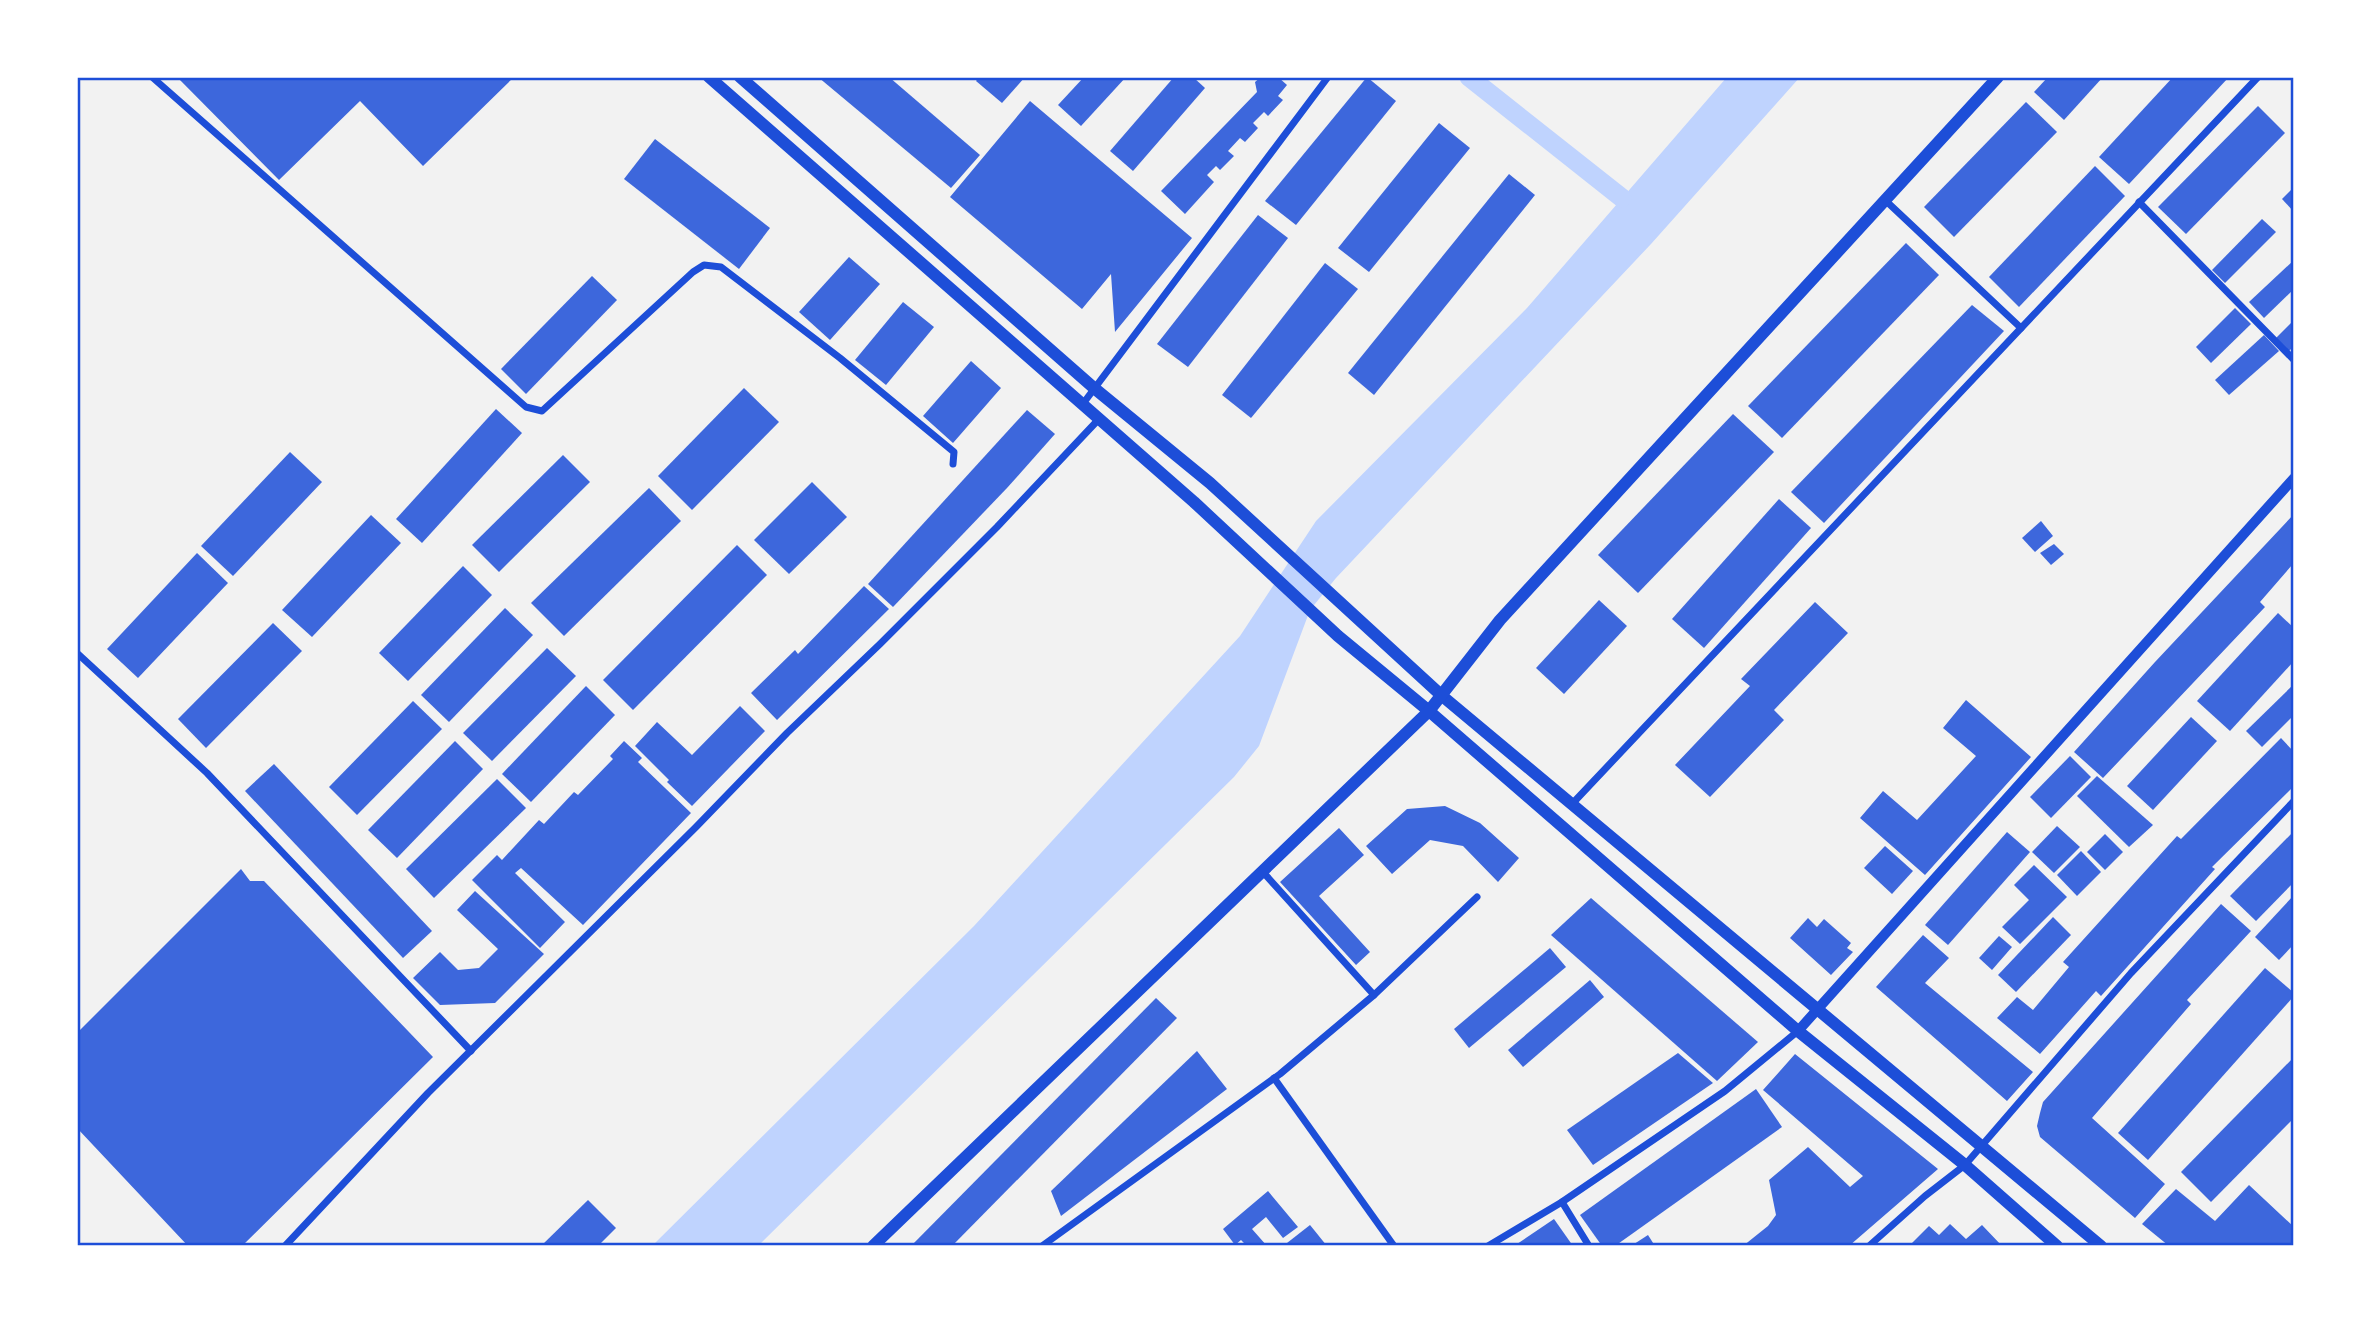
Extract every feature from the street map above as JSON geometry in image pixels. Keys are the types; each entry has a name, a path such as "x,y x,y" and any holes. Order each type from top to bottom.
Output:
{"main road":[{"path":"709,77 1099,419 1338,636 1429,711 1798,1031 1965,1165 2057,1246"},
{"path":"740,77 1094,388 1210,483 1441,695 2101,1246"},
{"path":"875,1245 1429,711 1500,620 1998,77"}],"street":[{"path":"152,77 526,407 542,411 692,272 705,265 721,267 840,358 954,452 953,464"},
{"path":"1082,405 1328,77"},
{"path":"1572,804 2258,77"},
{"path":"1885,200 2021,328"},
{"path":"2139,202 2294,360"},
{"path":"285,1246 471,1051 787,733 997,527 1099,419"},
{"path":"1488,1246 1562,1202 1725,1091 1798,1031 2294,478"},
{"path":"77,653 207,773 471,1051"},
{"path":"1869,1246 1925,1196 1965,1165 2131,973 2294,801"},
{"path":"1262,871 1374,995"},
{"path":"1042,1246 1274,1078 1374,995 1477,897"},
{"path":"1274,1078 1394,1246"},
{"path":"1562,1202 1589,1246"}],"water":[{"path":"1727,77 1800,77 1651,244 1336,578 1310,610 1259,746 1234,777 758,1246 652,1246 974,926 1240,636 1316,521 1527,308"}],"building":[{"path":"177,77 514,77 423,166 360,101 279,180"},
{"path":"818,77 889,77 980,155 951,188"},
{"path":"979,77 1025,77 1002,103 976,81"},
{"path":"1084,77 1126,77 1081,126 1058,105"},
{"path":"1174,77 1193,77 1205,88 1133,171 1110,151"},
{"path":"1261,77 1278,77 1287,85 1278,96 1283,100 1268,116 1264,112 1253,123 1258,128 1245,142 1240,138 1228,151 1234,156 1220,170 1216,166 1207,175 1214,182 1185,214 1161,191 1257,92 1255,82"},
{"path":"1367,77 1396,101 1296,225 1265,201"},
{"path":"2048,77 2103,77 2064,120 2034,92"},
{"path":"2173,77 2229,77 2129,184 2099,157"},
{"path":"1030,101 1192,238 1115,332 1111,274 1082,309 950,197"},
{"path":"2026,102 2057,132 1954,237 1924,207"},
{"path":"2258,106 2285,133 2186,234 2158,207"},
{"path":"1439,123 1470,148 1369,272 1338,248"},
{"path":"655,139 770,228 739,269 624,179"},
{"path":"2095,166 2125,196 2019,307 1989,277"},
{"path":"1509,174 1535,195 1374,395 1348,373"},
{"path":"2294,187 2294,212 2282,199"},
{"path":"1258,215 1288,238 1188,367 1157,344"},
{"path":"2262,219 2276,232 2225,283 2212,270"},
{"path":"1906,243 1939,275 1782,438 1748,406"},
{"path":"849,257 880,284 830,340 799,312"},
{"path":"2294,260 2294,289 2264,318 2249,302"},
{"path":"1325,263 1358,289 1251,418 1222,395"},
{"path":"592,276 617,300 526,394 501,369"},
{"path":"903,302 934,327 886,385 855,360"},
{"path":"1972,305 2004,331 1824,523 1791,492"},
{"path":"2235,308 2251,324 2211,363 2196,347"},
{"path":"2294,320 2294,346 2289,351 2276,338"},
{"path":"2264,335 2279,351 2229,395 2215,380"},
{"path":"971,361 1001,388 953,443 923,416"},
{"path":"744,388 779,422 692,510 658,476"},
{"path":"496,409 522,433 422,543 396,519"},
{"path":"1027,410 1055,434 893,607 868,584"},
{"path":"1733,414 1774,452 1638,593 1598,555"},
{"path":"290,452 322,482 233,576 201,546"},
{"path":"563,455 590,482 499,572 472,545"},
{"path":"812,482 847,517 789,574 754,540"},
{"path":"649,488 681,521 564,636 531,603"},
{"path":"1779,499 1811,528 1704,648 1672,619"},
{"path":"2294,514 2294,566 2292,565 2260,602 2265,607 2103,778 2074,752"},
{"path":"371,515 401,543 312,637 282,610"},
{"path":"2041,521 2053,536 2035,552 2022,538"},
{"path":"2054,544 2064,554 2051,565 2040,553"},
{"path":"737,545 767,575 633,710 603,680"},
{"path":"197,553 228,583 138,678 107,649"},
{"path":"463,566 492,595 408,681 379,653"},
{"path":"864,586 889,609 777,720 751,693 795,650 798,654"},
{"path":"1599,600 1627,626 1564,694 1536,668"},
{"path":"1815,602 1848,633 1774,710 1784,720 1710,797 1675,765 1750,686 1741,679"},
{"path":"505,608 533,635 449,722 421,695"},
{"path":"2278,613 2294,628 2294,661 2230,731 2197,701"},
{"path":"273,623 302,651 206,748 178,719"},
{"path":"547,648 576,676 492,761 463,733"},
{"path":"2294,684 2294,715 2262,747 2246,731"},
{"path":"586,686 615,715 531,802 502,774"},
{"path":"1966,700 2031,757 1925,875 1860,818 1883,791 1917,820 1976,756 1943,728"},
{"path":"413,701 442,729 357,815 329,787"},
{"path":"740,706 765,731 692,806 635,746 657,722 692,755"},
{"path":"2191,717 2217,741 2153,810 2127,786"},
{"path":"2281,738 2294,752 2294,786 2212,867 2215,869 2101,996 2096,991 2040,1054 1997,1018 2017,997 2033,1010 2069,967 2063,962 2177,836 2181,839"},
{"path":"455,741 483,769 397,858 368,830"},
{"path":"624,741 642,758 638,762 691,813 583,925 521,868 515,873 565,922 540,948 472,880 497,855 502,860 539,820 544,824 574,792 578,795 613,759 610,756"},
{"path":"2070,756 2091,777 2051,818 2030,797"},
{"path":"274,764 432,931 403,958 245,791"},
{"path":"2097,776 2153,825 2129,847 2077,796"},
{"path":"497,779 526,808 434,898 406,869"},
{"path":"1445,806 1480,823 1519,858 1498,882 1463,846 1430,840 1392,874 1366,846 1407,809"},
{"path":"2057,826 2080,847 2054,873 2032,852"},
{"path":"1339,828 1364,855 1319,896 1370,952 1356,965 1280,882"},
{"path":"2294,831 2294,882 2256,921 2230,896"},
{"path":"2007,832 2030,852 1948,945 1925,925"},
{"path":"2105,834 2123,852 2105,870 2087,852"},
{"path":"1885,846 1913,871 1892,894 1864,868"},
{"path":"2081,851 2101,872 2077,896 2057,875"},
{"path":"2034,865 2067,897 2020,944 2002,927 2029,900 2014,885"},
{"path":"241,869 250,881 264,881 433,1057 242,1246 188,1246 77,1128 77,1033"},
{"path":"475,891 544,954 495,1003 440,1005 413,978 440,952 458,970 479,968 498,949 457,910"},
{"path":"2294,895 2294,944 2279,960 2255,937"},
{"path":"1591,898 1758,1042 1717,1081 1551,935"},
{"path":"2221,904 2251,931 2187,1000 2191,1004 2092,1118 2165,1184 2135,1218 2040,1137 2037,1126 2043,1102"},
{"path":"2053,917 2071,935 2016,992 1998,975"},
{"path":"1808,918 1817,927 1824,919 1851,943 1847,948 1853,952 1831,975 1790,938"},
{"path":"1923,935 1949,958 1925,983 2033,1072 2007,1101 1876,987"},
{"path":"1999,936 2012,947 1992,970 1979,958"},
{"path":"1550,948 1566,967 1469,1048 1454,1029"},
{"path":"2265,968 2294,993 2294,996 2148,1160 2118,1133"},
{"path":"1590,980 1604,997 1523,1067 1508,1050"},
{"path":"1156,998 1177,1018 952,1246 911,1246"},
{"path":"1197,1051 1227,1089 1061,1216 1051,1191"},
{"path":"1678,1053 1713,1083 1593,1165 1567,1130"},
{"path":"1795,1054 1938,1169 1849,1246 1743,1246 1768,1226 1776,1215 1769,1180 1808,1147 1850,1187 1863,1176 1763,1090"},
{"path":"2294,1057 2294,1118 2211,1202 2181,1172"},
{"path":"1756,1089 1782,1127 1615,1246 1602,1246 1580,1215"},
{"path":"2249,1185 2294,1227 2294,1246 2169,1246 2142,1224 2176,1189 2215,1221"},
{"path":"1268,1191 1298,1227 1283,1238 1266,1217 1252,1229 1267,1246 1247,1246 1241,1240 1235,1245 1223,1229"},
{"path":"588,1200 616,1228 598,1246 541,1246"},
{"path":"1554,1219 1573,1246 1514,1246"},
{"path":"1950,1224 1966,1239 1982,1225 2002,1246 1909,1246 1929,1226 1939,1235"},
{"path":"1310,1225 1327,1246 1289,1246 1287,1243"},
{"path":"1648,1235 1655,1246 1631,1246"}],"waterway":[{"path":"1469,77 1622,198"}]}
